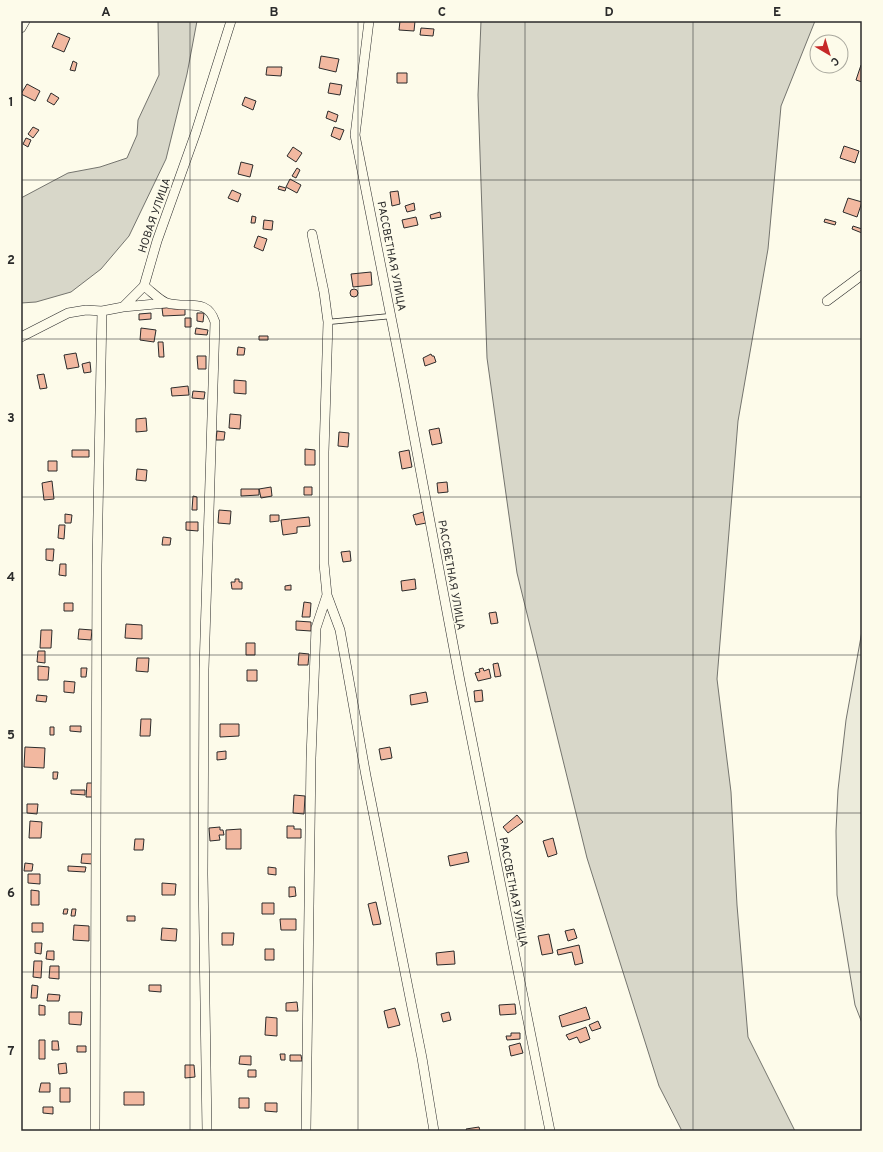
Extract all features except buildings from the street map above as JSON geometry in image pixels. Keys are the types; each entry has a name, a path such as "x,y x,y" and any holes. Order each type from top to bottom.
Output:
{"street":[{"path":"21,28 25,21"},
{"name":"НОВАЯ УЛИЦА","path":"144,286 157,241 196,132 231,21"},
{"name":"РАССВЕТНАЯ УЛИЦА","path":"369,21 355,135 460,681 550,1131"},
{"path":"312,234 324,292 328,322 328,378 324,452 324,564 327,595 340,630 366,776 422,1058 434,1131"},
{"path":"827,301 862,275"},
{"path":"122,307 144,286 166,303"},
{"path":"21,337 68,313 86,310 102,311 122,307 166,303 203,307 212,312 215,322 204,669 203,874 208,1131"},
{"path":"95,1131 96,566 102,311"},
{"path":"306,1131 311,758 316,628 327,595"}],"lane":[{"path":"328,322 391,316"}],"shaded area":[{"path":"158,21 197,21 187,74 166,159 129,236 101,269 71,292 36,302 21,303 21,198 68,173 100,167 127,158 137,135 138,120 159,75"},
{"path":"481,21 815,21 781,106 768,249 738,421 717,679 731,792 737,905 748,1037 795,1131 682,1131 659,1086 587,858 517,573 487,358 478,95"},
{"path":"862,631 862,1023 855,1005 837,895 836,831 838,790 846,720"}]}
